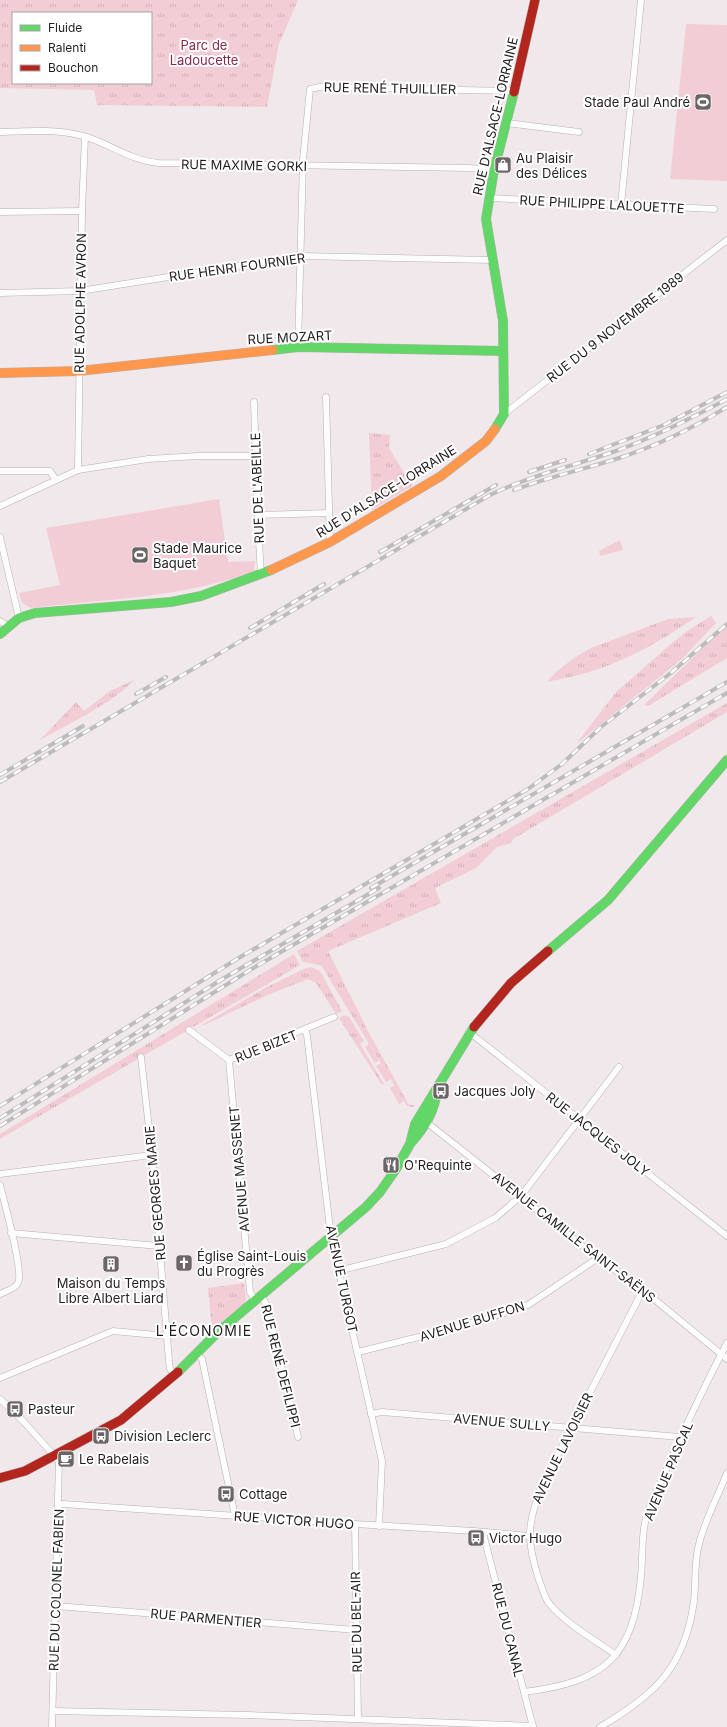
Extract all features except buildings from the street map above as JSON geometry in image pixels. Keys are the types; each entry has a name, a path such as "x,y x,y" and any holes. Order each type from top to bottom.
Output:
{"street":[{"name":"RUE D'ALSACE-LORRAINE","path":"19,618 35,613 171,602 201,596 261,575 330,542 441,476 492,435 504,414 504,351 502,321 486,226 494,170 534,0"},
{"path":"621,205 642,0"},
{"name":"RUE RENÉ THUILLIER","path":"298,347 304,166 309,92 313,88 513,91"},
{"path":"506,122 578,132"},
{"name":"RUE MAXIME GORKI","path":"0,132 55,131 84,137 136,159 148,162 246,166 469,168 494,170"},
{"name":"RUE ADOLPHE AVRON","path":"78,470 80,292 84,137"},
{"name":"RUE PHILIPPE LALOUETTE","path":"490,198 714,209"},
{"path":"0,212 82,211"},
{"name":"RUE DU 9 NOVEMBRE 1989","path":"504,414 727,240"},
{"name":"RUE HENRI FOURNIER","path":"0,292 80,292 301,256 491,260"},
{"name":"RUE MOZART","path":"0,373 79,371 298,347 504,351"},
{"path":"326,397 330,542"},
{"name":"RUE DE L'ABEILLE","path":"254,402 261,575"},
{"path":"0,506 78,470 148,459 198,456 256,456"},
{"path":"0,471 50,471 56,480"},
{"path":"258,515 329,512"},
{"path":"0,537 19,618 4,623 0,634"},
{"path":"410,1144 415,1124 419,1116 437,1089 469,1032 511,982 608,900 727,760"},
{"name":"RUE BIZET","path":"189,1030 229,1060 334,1017"},
{"name":"AVENUE TURGOT","path":"305,1030 307,1035 331,1237 382,1461 379,1526"},
{"name":"RUE JACQUES JOLY","path":"469,1032 727,1236"},
{"name":"RUE GEORGES MARIE","path":"141,1058 152,1155 170,1369 175,1374"},
{"name":"AVENUE MASSENET","path":"229,1060 250,1292 258,1298"},
{"path":"338,1271 446,1244 495,1218 522,1196 619,1067"},
{"path":"0,1478 24,1471 121,1420 166,1383 219,1331 331,1237 380,1192 390,1180 410,1144 428,1123 436,1103 437,1089"},
{"name":"AVENUE CAMILLE SAINT-SAËNS","path":"419,1116 522,1196 598,1258 643,1290 727,1359"},
{"path":"0,1174 152,1155"},
{"path":"0,1185 20,1278 18,1284 14,1288 0,1294"},
{"path":"11,1233 159,1246"},
{"name":"AVENUE BUFFON","path":"358,1352 455,1328 521,1308 528,1305 598,1258"},
{"name":"AVENUE LAVOISIER","path":"616,1655 560,1615 548,1602 535,1566 529,1536 533,1509 542,1485 643,1290"},
{"name":"RUE RENÉ DEFILIPPI","path":"258,1298 268,1306 298,1437"},
{"path":"0,1378 113,1330 167,1336"},
{"name":"AVENUE PASCAL","path":"524,1692 552,1688 575,1682 597,1672 616,1655 630,1633 640,1583 643,1535 648,1512 680,1437 727,1343"},
{"path":"196,1354 202,1359 235,1516"},
{"path":"0,1399 23,1421 54,1455"},
{"name":"AVENUE SULLY","path":"372,1414 382,1412 680,1437"},
{"name":"RUE DU COLONEL FABIEN","path":"52,1727 60,1464 54,1455"},
{"path":"600,1727 624,1713 647,1695 670,1670 680,1652 687,1634 694,1602 699,1543 727,1473"},
{"name":"RUE VICTOR HUGO","path":"58,1505 63,1504 379,1526 474,1531 529,1536"},
{"name":"RUE DU BEL-AIR","path":"355,1524 358,1719"},
{"name":"RUE DU CANAL","path":"483,1532 533,1727"},
{"name":"RUE PARMENTIER","path":"56,1606 356,1630"},
{"path":"53,1711 124,1711 533,1727"}],"green space":[{"name":"Parc de Ladoucette","path":"0,0 298,0 279,44 267,107 97,105 94,90 0,88"},
{"name":"Stade Paul André","path":"686,24 727,25 727,181 670,179"},
{"path":"176,34 190,34 192,36 189,60 177,60 175,58"},
{"path":"369,433 390,435 389,448 412,486 372,510"},
{"name":"Stade Maurice Baquet","path":"219,499 228,562 255,561 254,571 200,587 144,596 31,608 22,603 19,593 60,585 46,528"},
{"path":"620,540 623,550 600,556 599,551"},
{"path":"711,616 716,623 682,659 576,744 616,692 672,643 690,629"},
{"path":"696,617 661,639 624,659 586,673 547,682 556,672 574,658 591,648 668,619"},
{"path":"727,627 727,658 648,706 644,705 710,641"},
{"path":"134,680 125,689 102,705 40,740 76,702 84,711 110,691"},
{"path":"727,703 727,712 513,839 511,843 497,847 476,868 435,888 441,903 328,951 369,1033 409,1105 415,1105 413,1107 407,1106 321,965 303,962 297,951"},
{"path":"294,954 300,965 0,1139 0,1134"},
{"path":"311,967 320,971 342,1011 336,1014 316,983 308,979 270,994 202,1026 265,988"},
{"path":"344,1015 349,1017 364,1041 360,1044 384,1084 382,1085 339,1018"},
{"path":"369,1044 379,1060 375,1063 365,1047"},
{"path":"381,1063 391,1079 386,1082 376,1066"},
{"path":"395,1085 404,1101 399,1104 390,1088"},
{"path":"244,1283 245,1303 212,1329 208,1288"}],"railway":[{"path":"589,454 664,425 727,392"},
{"path":"0,782 490,495 535,477 642,441 727,399"},
{"path":"514,490 613,460 658,444 727,407"},
{"path":"529,472 565,460"},
{"path":"380,552 496,485"},
{"path":"250,628 324,584"},
{"path":"0,1106 237,959 528,789 562,764 601,727 672,672 727,624"},
{"path":"136,694 166,677"},
{"path":"371,888 727,682"},
{"path":"0,1126 250,970 727,693"},
{"path":"0,775 83,726"},
{"path":"0,1118 224,978 379,888"}],"traffic: fast":[{"path":"495,429 504,414 503,321 486,219 494,170 514,92"},
{"path":"273,350 298,347 503,351"},
{"path":"0,634 19,618 35,613 171,602 201,596 271,570"},
{"path":"548,951 608,900 727,760"},
{"path":"178,1372 219,1331 366,1207 380,1192 396,1169 410,1144 415,1124 474,1027"},
{"path":"410,1144 428,1119 434,1105 437,1090"}],"traffic: slow":[{"path":"0,373 79,371 273,350"},
{"path":"271,570 330,542 441,476 486,441 495,429"}],"traffic: jam":[{"path":"514,92 535,0"},
{"path":"474,1027 511,983 548,951"},
{"path":"0,1478 25,1471 121,1420 178,1372"}],"place":[{"name":"Stade Paul André","path":"703,102"},
{"name":"Au Plaisir des Délices","path":"503,165"},
{"name":"Stade Maurice Baquet","path":"140,555"},
{"name":"Jacques Joly","path":"441,1091"},
{"name":"O'Requinte","path":"391,1165"},
{"name":"Église Saint-Louis du Progrès","path":"184,1263"},
{"name":"Maison du Temps Libre Albert Liard","path":"111,1264"},
{"name":"Pasteur","path":"15,1409"},
{"name":"Division Leclerc","path":"101,1436"},
{"name":"Le Rabelais","path":"66,1459"},
{"name":"Cottage","path":"226,1494"},
{"name":"Victor Hugo","path":"476,1538"}],"district":[{"name":"L'ÉCONOMIE","path":"204,1331"}]}
